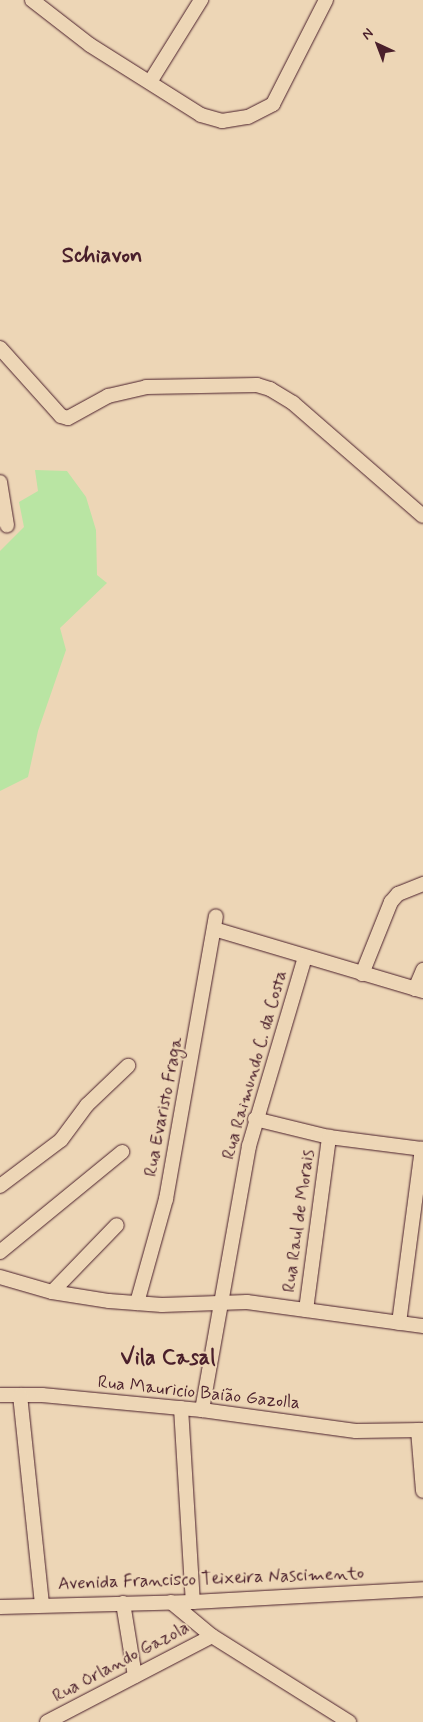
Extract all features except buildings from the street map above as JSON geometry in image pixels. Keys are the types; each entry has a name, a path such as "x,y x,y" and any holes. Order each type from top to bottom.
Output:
{"street":[{"path":"32,0 90,45 201,115 222,120 248,118 273,104 326,0"},
{"path":"150,82 201,0"},
{"path":"0,348 61,416 68,418 126,390 146,387 257,384 293,403 423,516"},
{"path":"0,482 7,525"},
{"path":"362,974 391,902 398,894 423,884"},
{"name":"Rua Evaristo Fraga","path":"137,1303 168,1190 215,922 305,957"},
{"path":"305,957 419,990 423,970"},
{"name":"Rua Raimundo C. da Costa","path":"202,1410 220,1302 255,1119 305,957"},
{"path":"0,1186 61,1140 86,1105 128,1066"},
{"path":"255,1119 329,1137 423,1149 399,1322"},
{"name":"Rua Raul de Morais","path":"306,1310 329,1137"},
{"path":"0,1252 122,1152"},
{"path":"52,1292 84,1263 117,1225"},
{"path":"0,1276 52,1292 137,1303 220,1302 306,1310 423,1326"},
{"name":"Rua Mauricio Baião Gazolla","path":"0,1395 202,1410 356,1431 421,1430"},
{"path":"20,1395 42,1604"},
{"path":"181,1408 193,1602"},
{"path":"421,1430 423,1491"},
{"name":"Avenida Francisco Teixeira Nascimento","path":"0,1607 42,1604 193,1602 423,1589"},
{"path":"171,1602 212,1636 349,1722"},
{"path":"123,1603 135,1676"},
{"name":"Rua Orlando Gazola","path":"47,1722 212,1636"}],"green space":[{"path":"35,470 67,471 86,497 96,530 97,575 107,583 60,628 66,650 38,731 28,777 0,791 0,551 24,527 19,502 38,491"}],"district":[{"name":"Schiavon","path":"102,257"},
{"name":"Vila Casal","path":"168,1359"}]}
